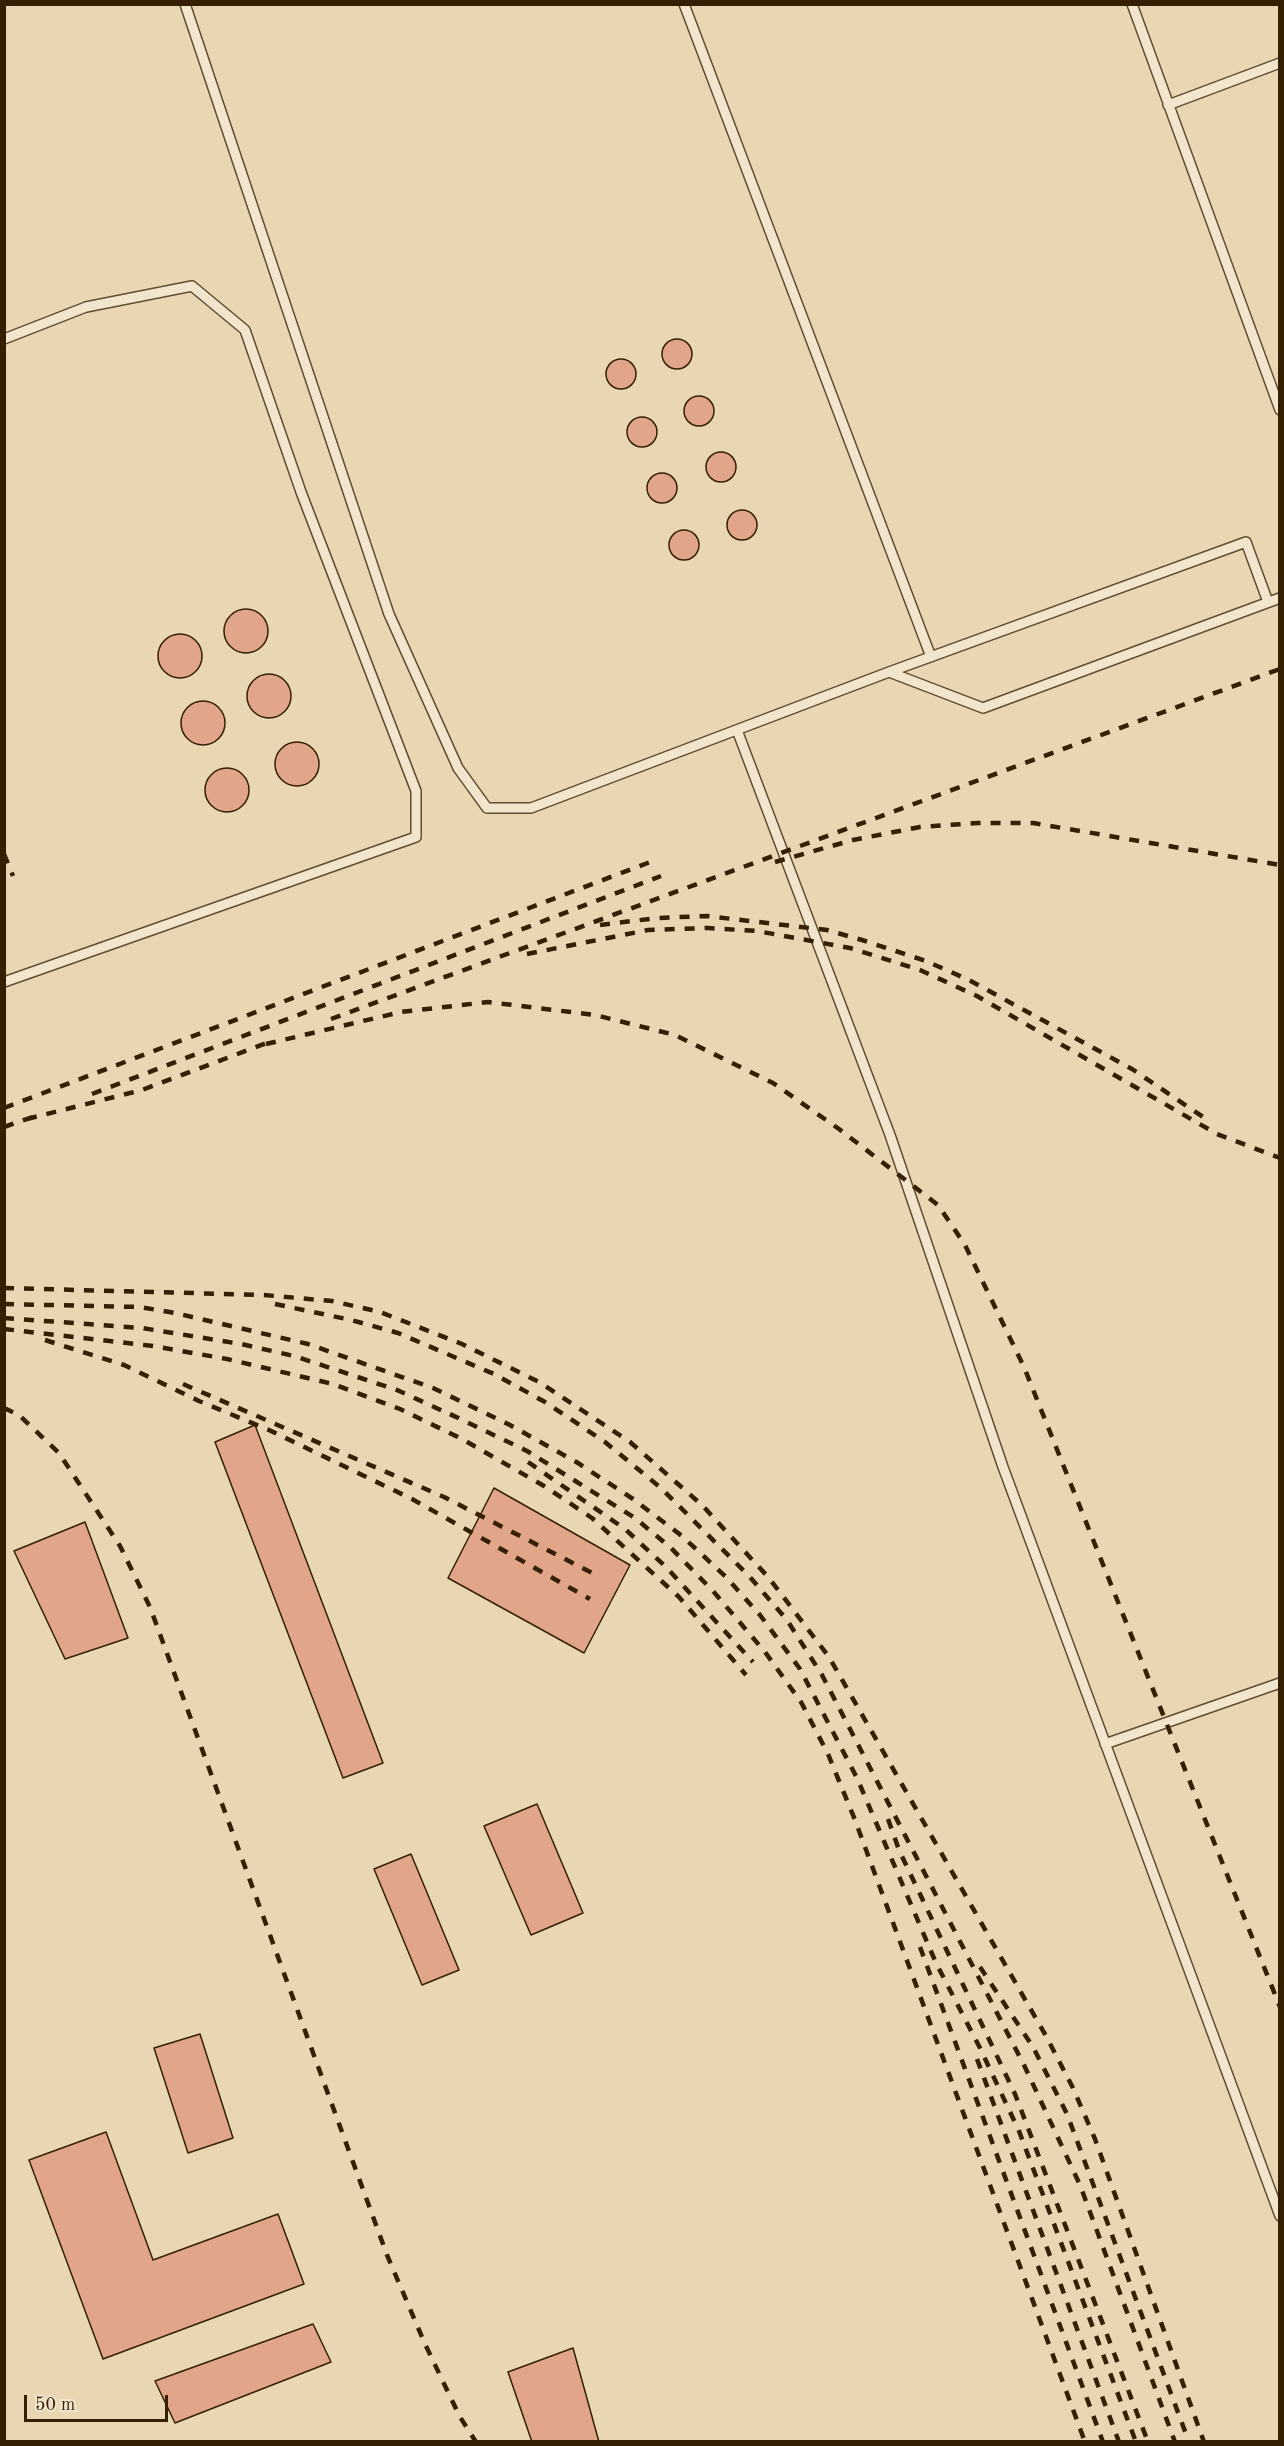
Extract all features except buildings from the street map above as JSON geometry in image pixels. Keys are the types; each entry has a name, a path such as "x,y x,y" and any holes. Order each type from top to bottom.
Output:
{"lane":[{"path":"185,4 389,614 458,768 488,808 531,808 889,672 1246,542 1268,602"},
{"path":"684,4 931,657"},
{"path":"1132,4 1280,410"},
{"path":"1168,105 1280,63"},
{"path":"4,339 86,307 192,286 245,330 301,492 416,791 416,837 4,982"},
{"path":"889,672 983,708 1280,598"},
{"path":"737,730 890,1135 1004,1467 1280,2216"},
{"path":"1105,1744 1280,1683"}],"railway":[{"path":"331,1019 1280,669"},
{"path":"775,862 853,840 920,827 977,823 1033,823 1280,865"},
{"path":"4,854 13,876"},
{"path":"4,1108 658,859"},
{"path":"92,1094 661,876"},
{"path":"600,925 657,918 707,916 827,930 862,940 926,961 969,980 1132,1069 1206,1119"},
{"path":"527,954 648,930 708,928 757,931 850,948 920,970 977,996 1217,1134 1280,1158"},
{"path":"266,1044 401,1012 488,1002 595,1015 675,1035 773,1083 839,1129 938,1205 965,1245 1024,1367 1280,2007"},
{"path":"27,1119 142,1090 272,1041"},
{"path":"4,1127 33,1117"},
{"path":"4,1288 264,1295 332,1301 380,1312 462,1344 539,1382 630,1442 702,1505 769,1578 829,1657 1046,2036 1073,2088 1095,2139 1204,2442"},
{"path":"4,1304 140,1307 175,1313 308,1344 433,1388 510,1425 578,1463 633,1499 682,1536 726,1577 760,1615 800,1669 857,1778 936,1963 1019,2131 1136,2442"},
{"path":"275,1304 351,1320 398,1333 494,1374 545,1402 605,1442 661,1488 749,1576 787,1620 822,1675 1024,2065 1080,2185 1175,2442"},
{"path":"4,1318 142,1328 241,1344 294,1356 397,1390 456,1417"},
{"path":"4,1329 153,1346 227,1359 333,1384 400,1409 462,1439 544,1486 592,1518 679,1597 746,1675"},
{"path":"45,1340 124,1365 199,1401 269,1430 412,1499 590,1599"},
{"path":"183,1384 444,1497 600,1577"},
{"path":"4,1408 19,1415 59,1453 120,1546 150,1607 387,2255 425,2344 460,2417 476,2442"},
{"path":"450,1414 527,1451 635,1518 671,1548 713,1591 765,1652 801,1702 828,1754 855,1820 1085,2442"},
{"path":"528,1462 625,1529 666,1567 753,1662"},
{"path":"888,1819 899,1850 1015,2094 1148,2442"},
{"path":"920,1947 1103,2442"},
{"path":"980,1967 1033,2047 1067,2114 1189,2442"},
{"path":"977,2059 1119,2442"}]}
